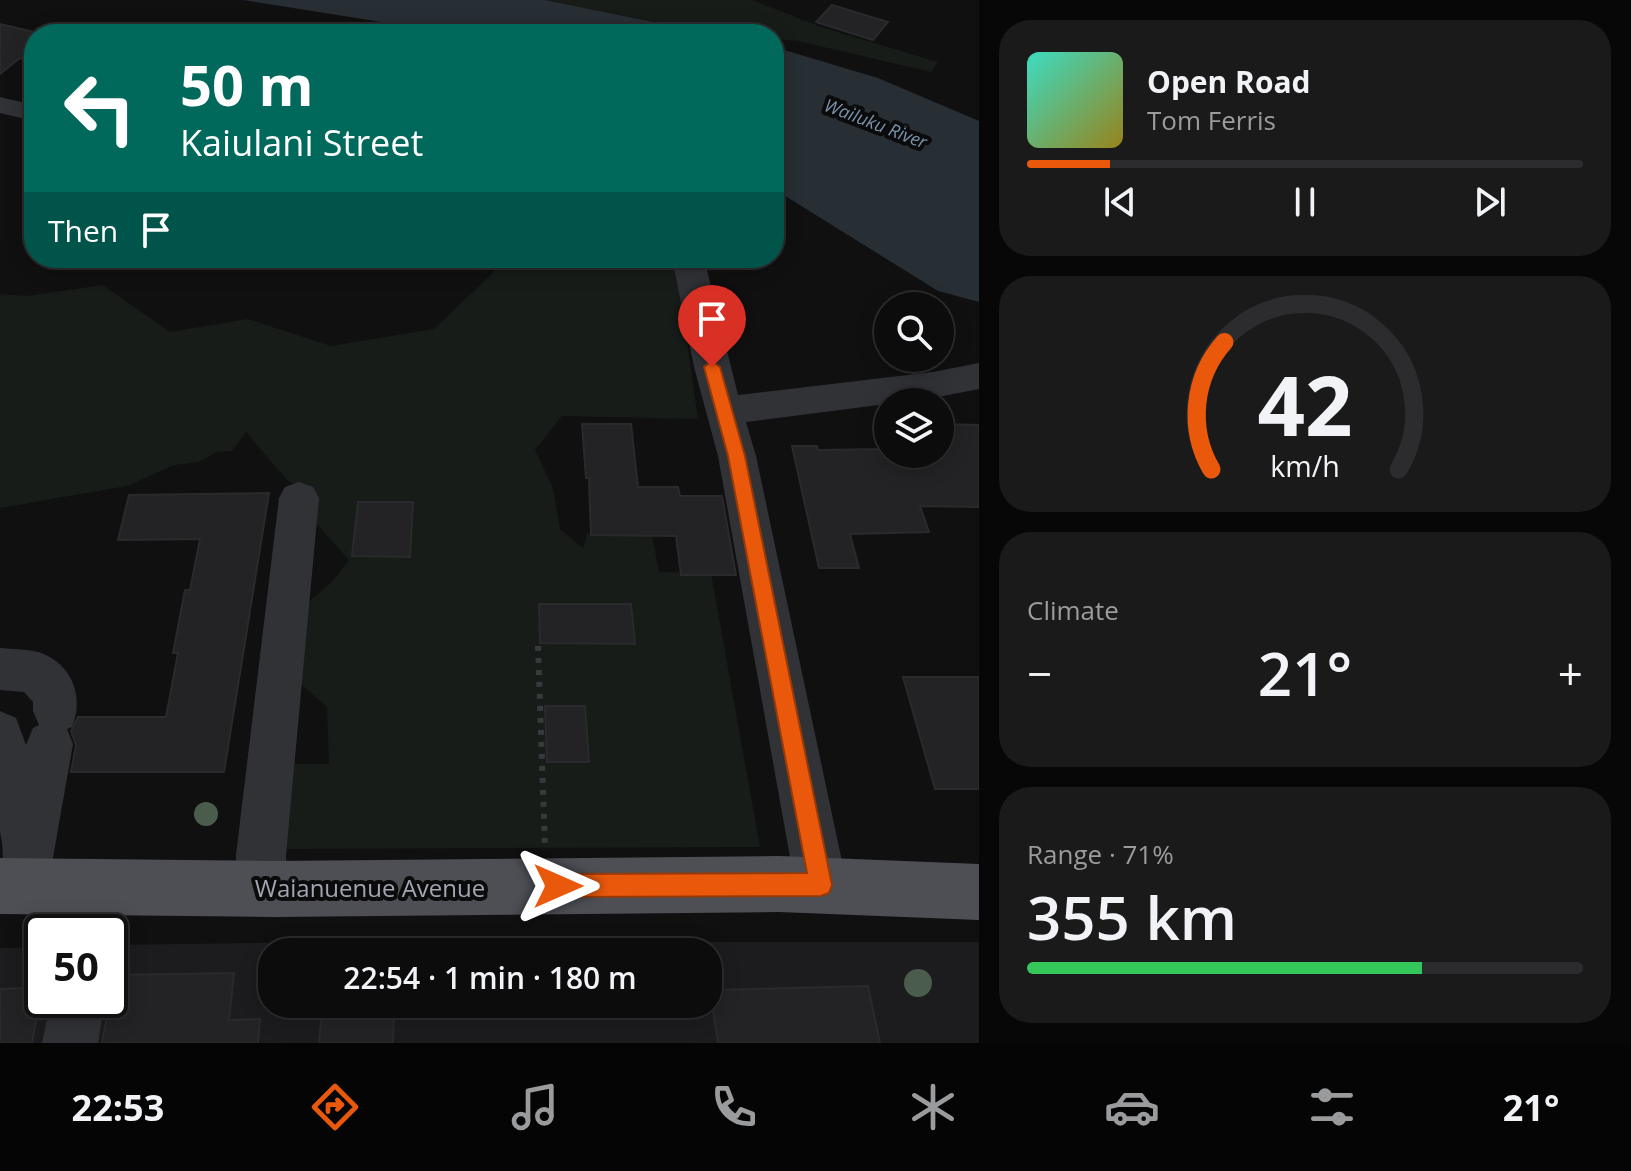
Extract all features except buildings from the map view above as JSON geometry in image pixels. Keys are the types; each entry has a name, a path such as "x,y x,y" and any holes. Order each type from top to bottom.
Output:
{"main road":[{"name":"Waianuenue Avenue","path":"18,876 98,909 261,889 821,885 979,892"}],"street":[{"path":"0,105 24,111"},
{"path":"690,268 712,367 737,456 821,885"},
{"path":"725,411 933,385 979,376"},
{"path":"261,889 261,855 299,498"},
{"path":"0,669 35,672 56,694 53,728 18,876"},
{"path":"0,734 18,876"},
{"path":"70,1043 75,1018"}],"path":[{"path":"538,646 546,853"}],"shaded area":[{"path":"545,0 752,0 824,28 938,62 931,72 784,40 784,24 666,24"},
{"path":"498,268 676,268 698,419 562,416 535,450 553,488 560,529 583,548 587,533 652,535 659,572 711,573 760,847 279,849 291,764 329,764 327,707 301,684 306,604 332,582 349,560 313,520 309,493 286,479 246,432 232,451 217,452 199,462 174,465 127,486 0,508 0,294 27,296 103,285 170,332 248,319 331,346 434,329"},
{"path":"722,942 979,942 979,1043 0,1043 0,948 24,947 24,1018 128,1018 128,945 258,943 258,1018 722,1018"}],"water":[{"path":"243,0 545,0 664,24 394,24"},
{"name":"Wailuku River","path":"784,50 878,78 979,121 979,302 954,295 954,292 942,292 784,195"}],"route":[{"path":"558,886 821,885 737,456 712,367"}]}
